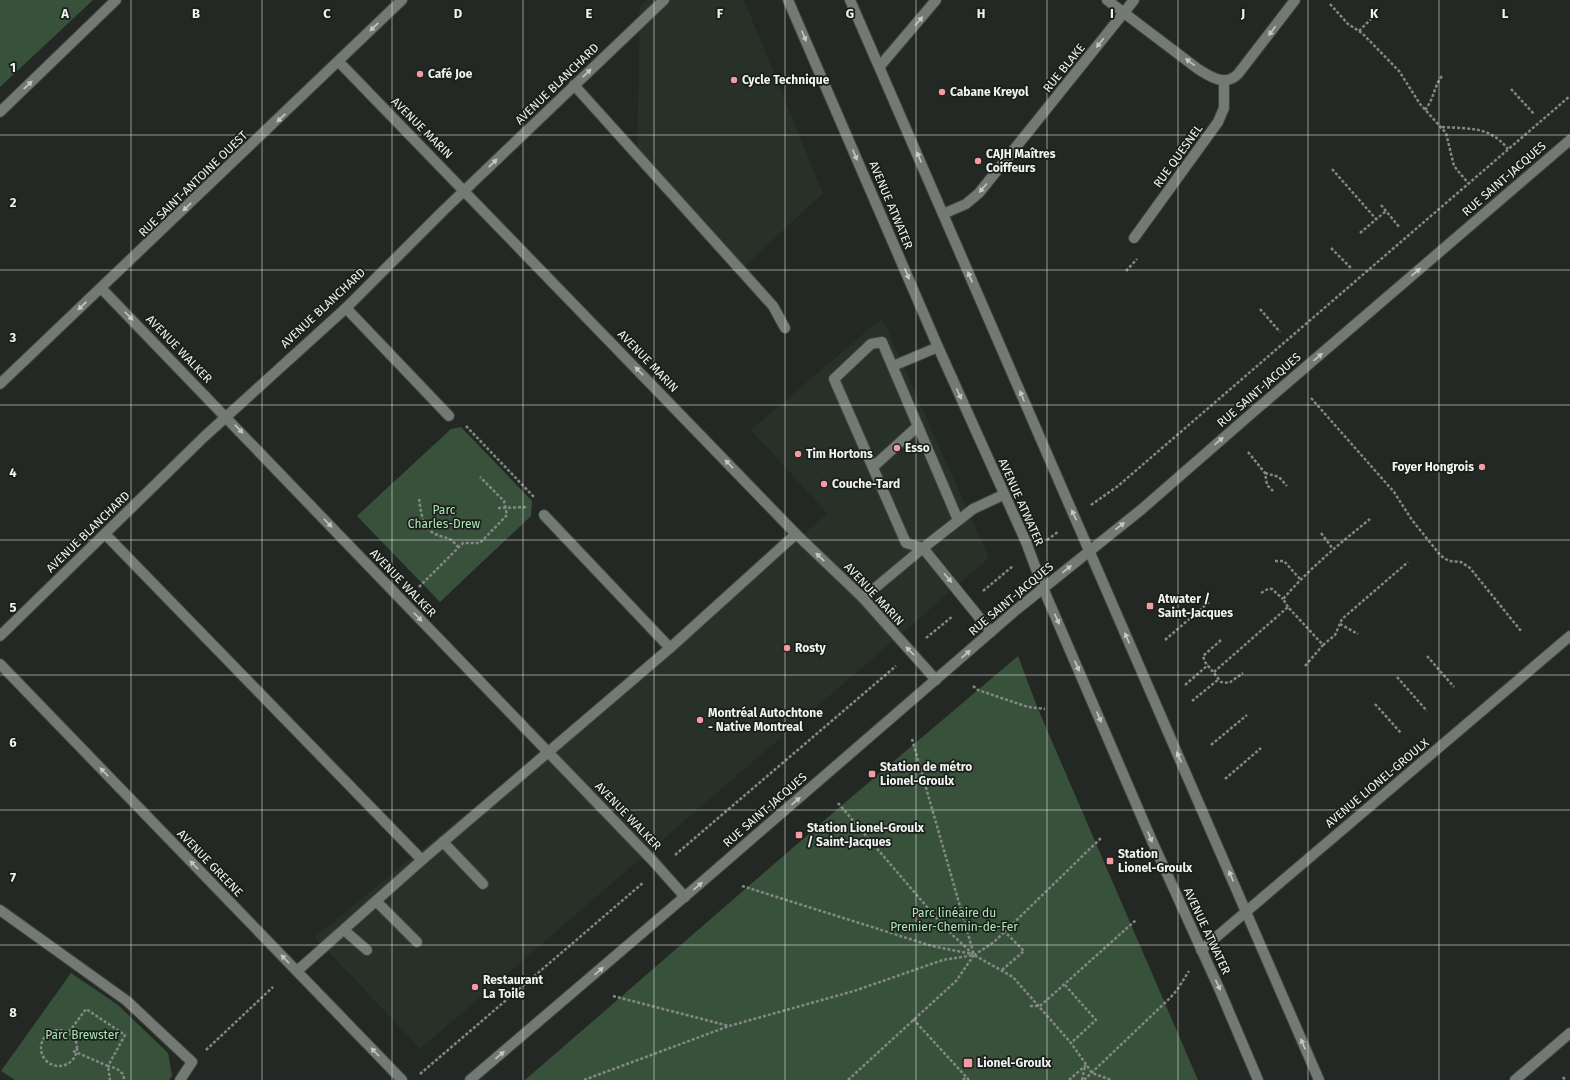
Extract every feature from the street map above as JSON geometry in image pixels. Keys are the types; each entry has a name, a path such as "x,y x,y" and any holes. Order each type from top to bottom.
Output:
{"main road":[{"path":"0,112 116,0"},
{"name":"RUE SAINT-ANTOINE OUEST","path":"0,384 340,62 402,0"},
{"name":"AVENUE BLANCHARD","path":"0,636 226,416 346,308 465,190 664,0"},
{"name":"AVENUE ATWATER","path":"788,0 938,347 1030,553 1043,588 1258,1080"},
{"path":"850,0 880,66 1319,1080"},
{"path":"880,66 936,0"},
{"path":"1107,0 1209,76 1224,81 1234,78 1242,70 1295,0"},
{"name":"RUE BLAKE","path":"943,214 966,204 979,193 1134,0"},
{"name":"AVENUE MARIN","path":"340,62 796,534 863,598 936,680"},
{"name":"RUE QUESNEL","path":"1134,238 1218,122 1224,108 1224,81"},
{"path":"574,85 773,306 785,328"},
{"name":"RUE SAINT-JACQUES","path":"470,1080 685,897 991,632 1043,588 1142,509 1570,140"},
{"name":"AVENUE WALKER","path":"101,288 226,416 685,897"},
{"path":"346,308 449,416"},
{"path":"958,520 882,342 871,344 834,379 906,543 923,548 991,632"},
{"path":"893,366 938,347"},
{"path":"872,467 918,426"},
{"path":"863,598 958,520 973,509 1003,495"},
{"path":"544,515 670,648"},
{"path":"105,534 422,860"},
{"path":"297,972 422,860 670,648 796,534"},
{"name":"AVENUE LIONEL-GROULX","path":"1201,950 1570,636"},
{"name":"AVENUE GREENE","path":"0,664 402,1080"},
{"path":"443,842 483,884"},
{"path":"376,901 417,942"},
{"path":"0,910 127,1001 192,1062 180,1080"},
{"path":"344,930 367,950"},
{"path":"1515,1080 1570,1033"}],"path":[{"path":"1330,4 1348,24 1359,31 1375,48 1393,63 1425,110 1442,127 1448,138 1454,166 1468,183"},
{"path":"1359,31 1377,13"},
{"path":"1425,110 1434,98 1436,83 1442,76"},
{"path":"1511,89 1534,114"},
{"name":"RUE SAINT-JACQUES","path":"987,587 1118,486 1570,96"},
{"path":"1442,127 1489,132 1496,136 1508,149"},
{"path":"1332,169 1376,219"},
{"path":"1381,205 1400,228"},
{"path":"1360,233 1386,211"},
{"path":"1331,248 1352,269"},
{"path":"1126,271 1140,255"},
{"path":"1260,309 1280,332"},
{"path":"1311,398 1394,492 1412,520 1441,556 1445,559 1461,562 1470,568 1521,631"},
{"path":"463,423 534,498"},
{"path":"1248,452 1265,473 1267,485 1274,491"},
{"path":"1265,473 1279,477 1287,486"},
{"path":"419,587 463,543 480,543 507,515 504,501 480,477"},
{"path":"419,499 422,519 434,534 450,538 459,548"},
{"path":"498,508 531,507"},
{"path":"1283,599 1300,579 1333,548 1370,519"},
{"path":"1321,533 1333,548"},
{"path":"1275,561 1284,561 1300,579"},
{"path":"1305,666 1323,645 1335,635 1342,619 1408,562"},
{"path":"1261,593 1268,589 1272,589 1283,599 1288,607 1323,645"},
{"path":"1165,640 1209,602"},
{"path":"1214,672 1288,607"},
{"path":"928,636 948,620"},
{"path":"1340,624 1358,634"},
{"path":"1221,640 1203,656 1208,665 1221,682 1229,683 1242,673"},
{"path":"1427,656 1454,687"},
{"path":"1185,685 1208,665"},
{"name":"RUE SAINT-JACQUES","path":"675,854 893,668"},
{"path":"1397,677 1427,711"},
{"path":"1192,701 1219,679"},
{"path":"973,686 978,690 1028,707 1045,709"},
{"path":"1375,704 1401,733"},
{"path":"1210,745 1247,714"},
{"path":"848,1080 956,981 974,954 912,739"},
{"path":"1225,779 1261,748"},
{"path":"838,803 945,928 974,954 1013,977 1071,1043 1092,1073 1111,1080"},
{"path":"584,1080 729,1026 854,991 943,960 974,954 994,942 1005,932 1101,838"},
{"path":"428,1068 640,885"},
{"path":"742,886 932,946 974,954"},
{"path":"1030,1006 1040,1006 1065,986 1136,920"},
{"path":"1002,970 1024,951 1005,932"},
{"path":"1065,986 1096,1020 1071,1043"},
{"path":"201,1056 221,1034 273,987"},
{"path":"1083,1080 1178,990"},
{"path":"613,996 705,1018 729,1026"},
{"path":"69,1032 86,1009 125,1035 108,1066 110,1080"},
{"path":"913,1019 969,1080"},
{"path":"59,1029 69,1032 76,1043 77,1053 62,1065 49,1064 42,1057 42,1043 49,1033 59,1029"},
{"path":"73,1051 121,1071 124,1075 124,1080"},
{"path":"1069,1080 1086,1065"},
{"path":"1083,1080 1086,1065"},
{"path":"589,1080 592,1077"},
{"path":"963,1080 966,1077"}],"shaded area":[{"path":"647,0 744,0 823,193 740,271 637,160 640,7"},
{"path":"882,318 989,558 420,1049 315,937 776,560 827,513 751,430"}],"green space":[{"path":"0,0 93,0 0,87"},
{"name":"Parc Charles-Drew","path":"461,427 532,501 531,516 440,602 357,516 451,429"},
{"name":"Parc linéaire du Premier-Chemin-de-Fer","path":"1018,656 1038,709 1198,1080 525,1080 841,806"},
{"name":"Parc Brewster","path":"71,973 118,1005 168,1053 172,1076 169,1080 15,1080 1,1071"}],"place":[{"name":"Café Joe","path":"420,74"},
{"name":"Cycle Technique","path":"734,80"},
{"name":"Cabane Kreyol","path":"942,92"},
{"name":"CAJH Maîtres Coiffeurs","path":"978,161"},
{"name":"Esso","path":"897,448"},
{"name":"Tim Hortons","path":"798,454"},
{"name":"Foyer Hongrois","path":"1482,467"},
{"name":"Couche-Tard","path":"824,484"},
{"name":"Atwater / Saint-Jacques","path":"1150,606"},
{"name":"Rosty","path":"787,648"},
{"name":"Montréal Autochtone - Native Montreal","path":"700,720"},
{"name":"Station de métro Lionel-Groulx","path":"872,774"},
{"name":"Station Lionel-Groulx / Saint-Jacques","path":"799,835"},
{"name":"Station Lionel-Groulx","path":"1110,861"},
{"name":"Restaurant La Toile","path":"475,987"},
{"name":"Lionel-Groulx","path":"968,1063"}]}
